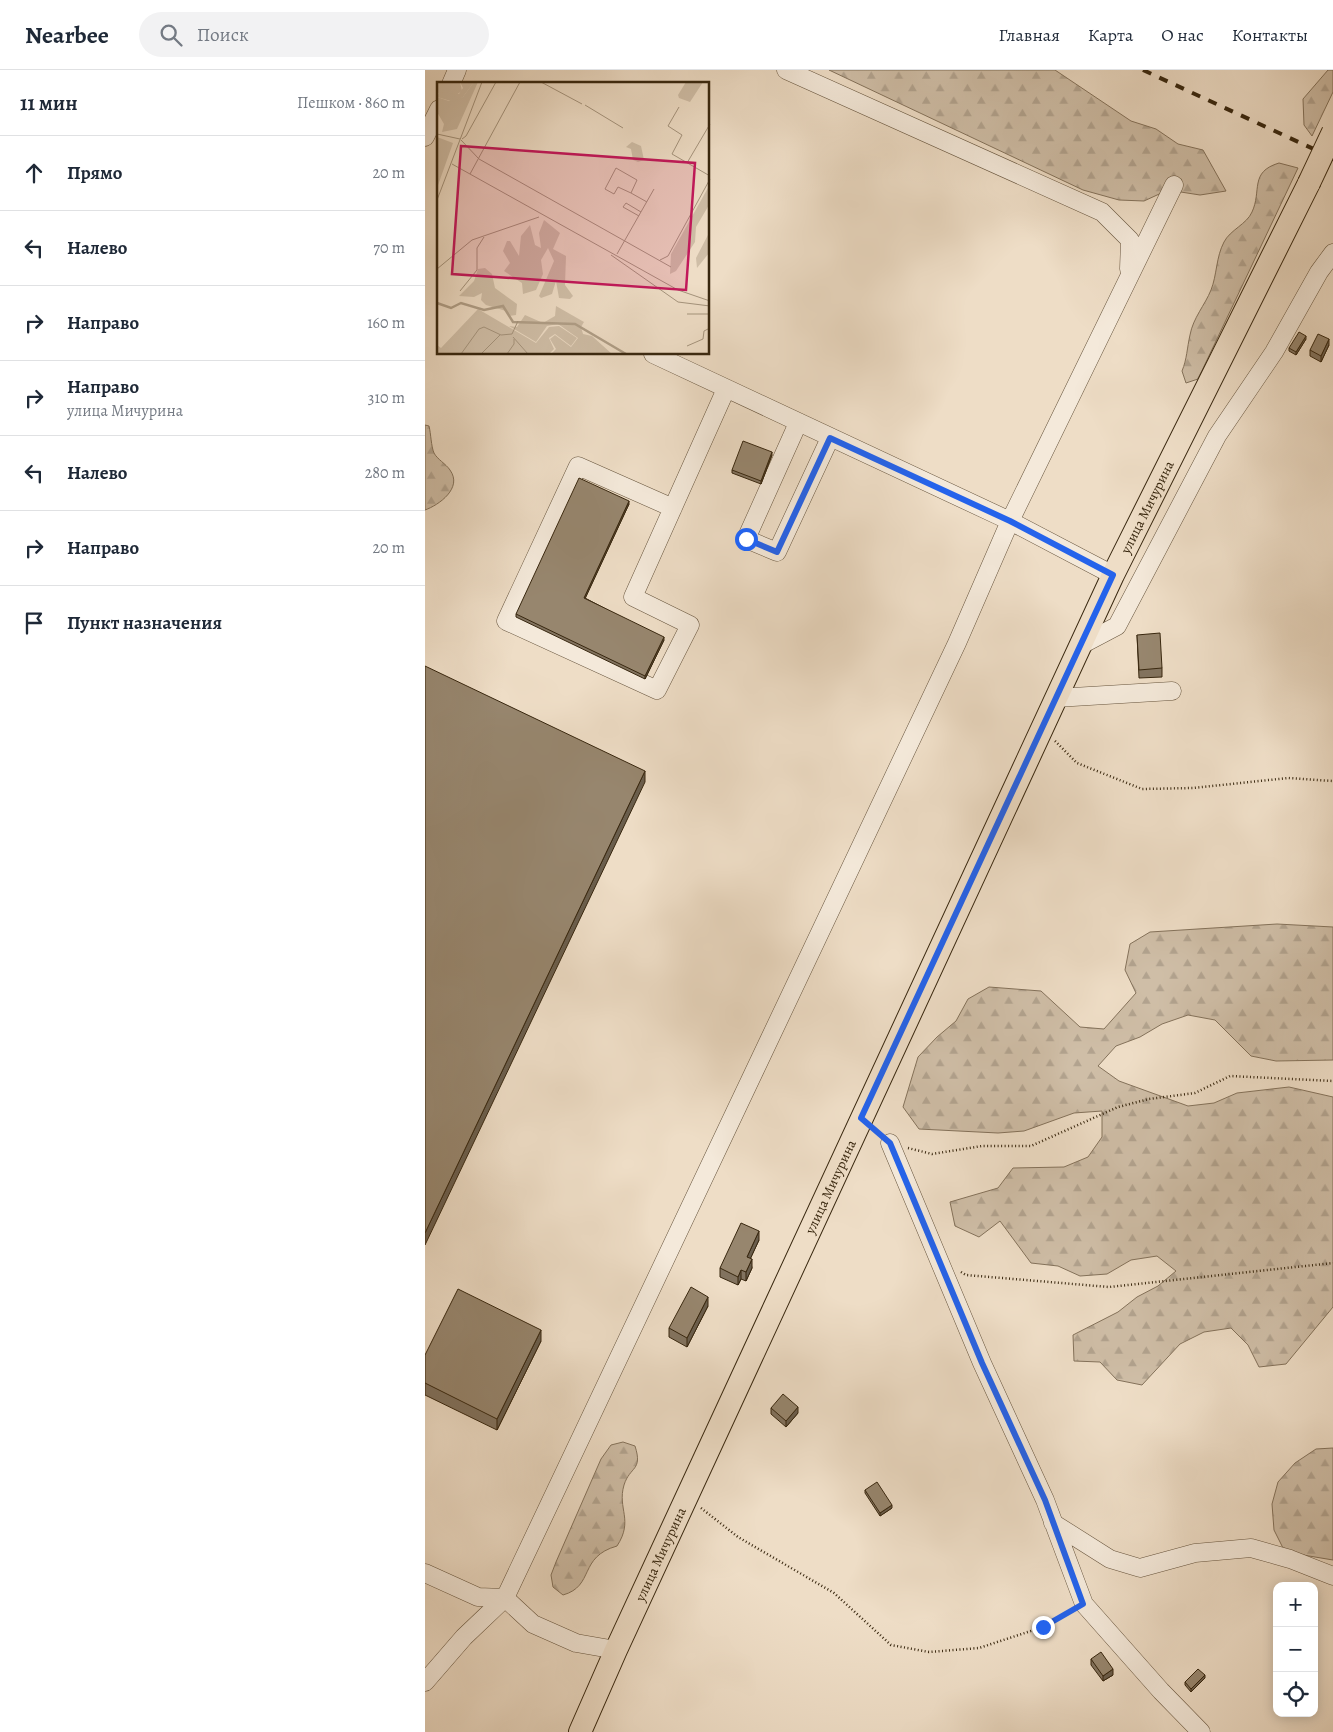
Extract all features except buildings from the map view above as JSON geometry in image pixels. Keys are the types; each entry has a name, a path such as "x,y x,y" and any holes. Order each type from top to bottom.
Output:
{"main road":[{"name":"улица Мичурина","path":"580,1732 616,1650 1113,575 1333,132"}],"lane":[{"path":"452,82 457,70"},
{"path":"786,70 1101,212 1130,240 1129,274"},
{"path":"425,137 432,115"},
{"path":"425,1682 465,1637 505,1598 957,643 1010,521 1174,185"},
{"path":"1081,645 1117,626 1217,436 1274,352 1319,272 1333,253"},
{"path":"655,355 1010,521 1113,575"},
{"path":"673,508 578,466 506,621 657,690 690,625 633,597 673,508 726,389"},
{"path":"798,423 746,539 777,552 830,438"},
{"path":"1056,698 1171,691"},
{"path":"890,1143 982,1363 1035,1478 1083,1604 1161,1691 1201,1732"},
{"path":"1053,1523 1110,1559 1139,1568 1195,1553 1251,1548 1290,1559 1333,1576"},
{"path":"425,1572 478,1597 505,1598 533,1624 576,1643 616,1650"}],"path":[{"path":"1042,728 1077,763 1142,789 1193,788 1288,778 1333,781"},
{"path":"890,1143 932,1154 982,1146 1031,1146 1118,1107 1149,1099 1195,1093 1230,1076 1333,1080"},
{"path":"941,1263 966,1275 1109,1287 1333,1263"},
{"path":"687,1497 738,1537 833,1593 891,1646 929,1652 979,1648 1043,1627 1083,1604"}],"green space":[{"path":"829,70 1055,70 1131,121 1156,129 1178,144 1203,150 1226,191 1200,195 1168,190 1144,201 1119,200 1083,190"},
{"path":"1328,70 1333,70 1333,92 1312,136 1304,125 1303,99"},
{"path":"1279,163 1298,168 1198,379 1186,383 1182,371 1189,340 1196,317 1211,290 1221,248 1230,234 1250,216 1255,204 1260,177 1270,167"},
{"path":"425,425 429,426 434,453 450,470 454,483 448,495 437,504 425,510"},
{"path":"1277,924 1333,927 1333,1060 1276,1061 1251,1056 1215,1020 1188,1015 1162,1024 1140,1037 1116,1046 1098,1066 1119,1081 1188,1106 1214,1103 1237,1093 1289,1087 1333,1097 1333,1307 1286,1364 1259,1367 1248,1345 1231,1328 1204,1332 1180,1344 1142,1385 1117,1380 1100,1362 1074,1361 1073,1335 1118,1312 1137,1297 1158,1286 1176,1271 1157,1256 1131,1260 1107,1274 1080,1276 1058,1266 1031,1263 1000,1221 979,1237 955,1226 950,1202 998,1188 1013,1168 1064,1167 1088,1157 1102,1137 1102,1111 1074,1113 1024,1131 998,1133 919,1129 903,1107 918,1057 956,1021 968,999 989,987 1041,991 1080,1027 1104,1029 1136,993 1125,970 1130,944 1150,932"},
{"path":"623,1442 635,1446 637,1464 627,1479 622,1493 625,1522 622,1537 617,1546 597,1557 573,1591 563,1595 553,1587 551,1575 556,1562 601,1459 611,1445"},
{"path":"1333,1448 1333,1560 1285,1552 1274,1530 1272,1504 1278,1482 1295,1463 1316,1449"}],"railway":[{"path":"1143,70 1333,158"}],"route":[{"path":"746,539 777,552 830,438 1010,521 1113,575 861,1118 890,1143 982,1363 1045,1500 1083,1604 1043,1627"}]}
